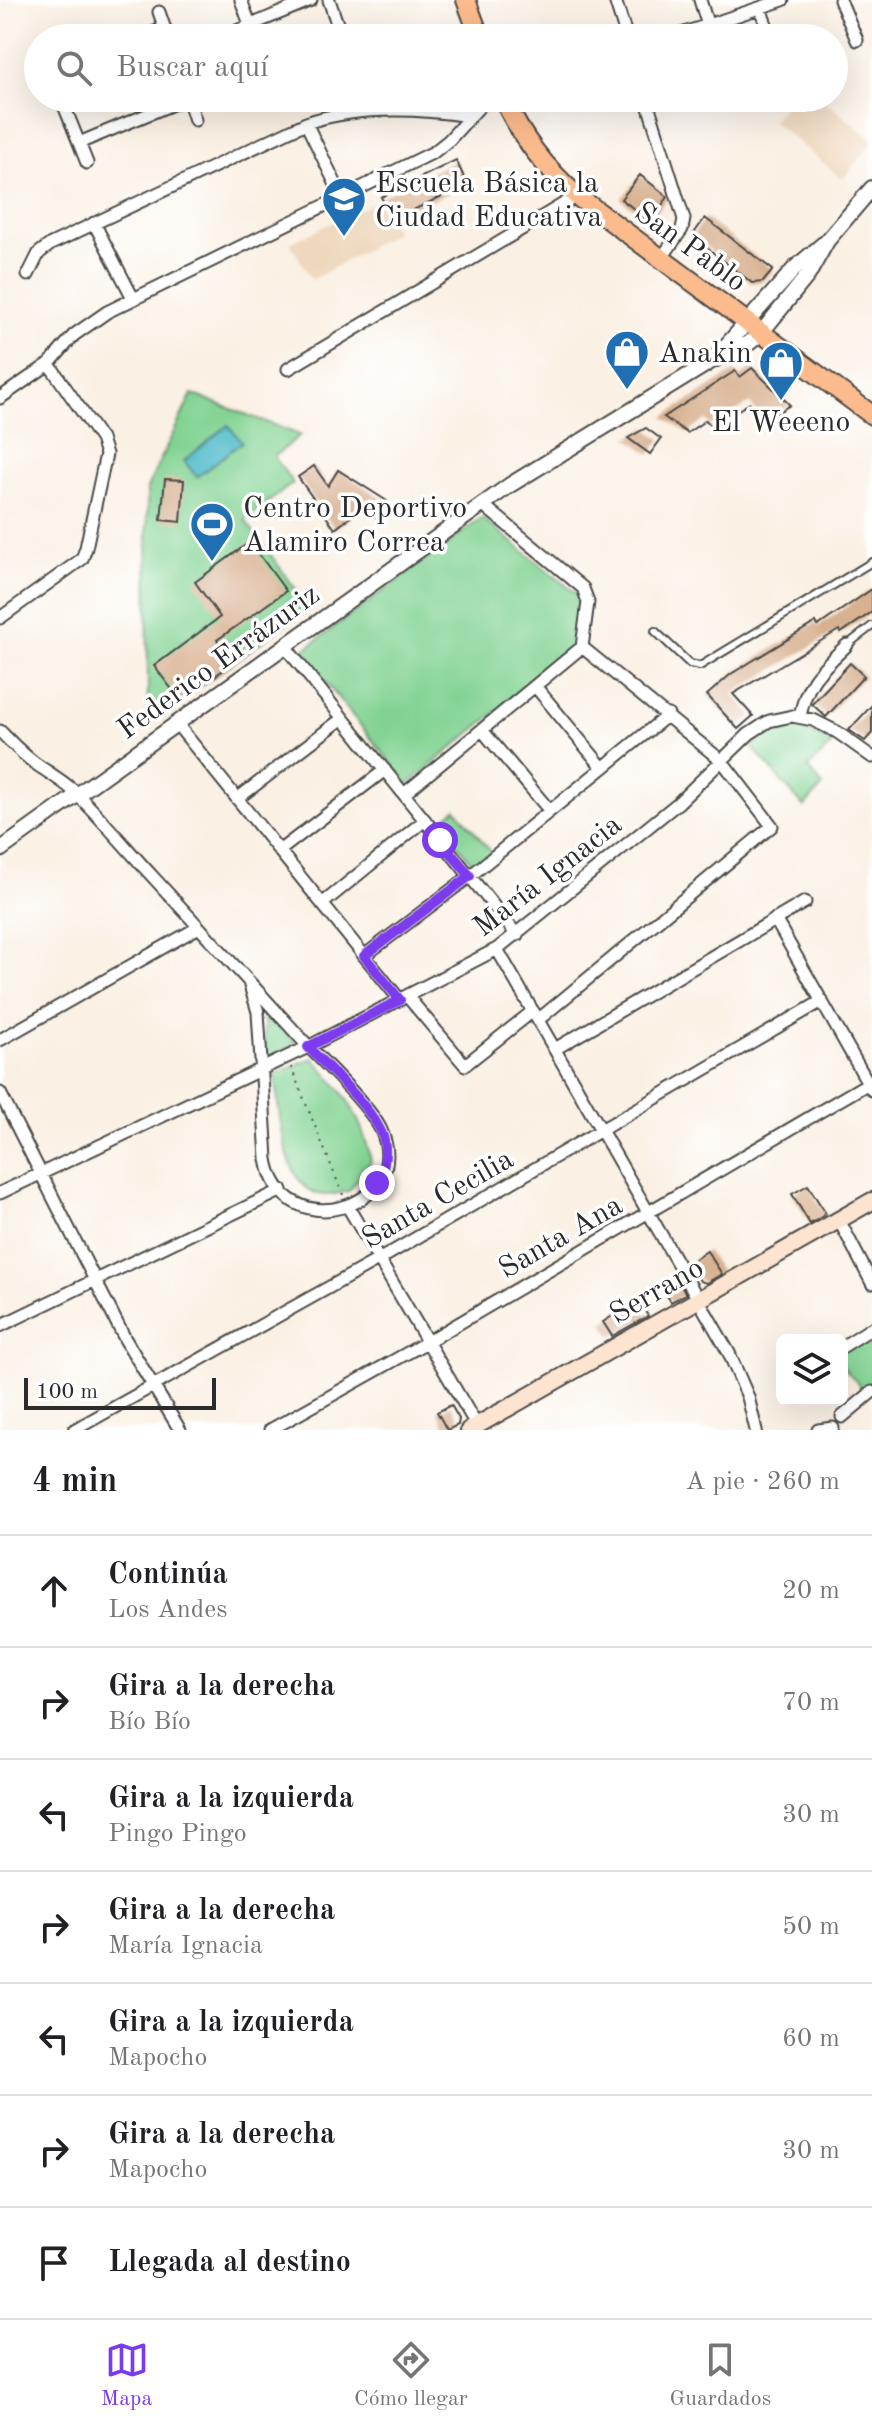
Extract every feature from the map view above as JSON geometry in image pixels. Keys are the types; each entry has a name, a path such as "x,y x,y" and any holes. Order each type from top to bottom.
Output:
{"main road":[{"path":"466,0 475,24"},
{"name":"San Pablo","path":"510,112 528,145 552,175 577,196 872,415"},
{"name":"Serrano","path":"473,1428 872,1201"}],"street":[{"path":"241,0 250,24"},
{"path":"252,24 311,0"},
{"path":"329,0 337,24"},
{"path":"615,0 623,24"},
{"path":"700,0 707,24"},
{"path":"714,24 783,0"},
{"path":"840,0 857,40"},
{"path":"760,8 766,24"},
{"path":"159,12 163,24"},
{"path":"67,112 87,163"},
{"path":"79,143 153,112"},
{"path":"192,112 195,120"},
{"path":"28,275 36,257 45,247 306,123 357,112"},
{"path":"390,112 469,116"},
{"path":"0,398 49,364 63,346 87,325 133,298 434,152 473,112"},
{"path":"650,112 684,219 682,229 661,259"},
{"path":"306,123 342,197"},
{"name":"Federico Errázuriz","path":"0,850 482,504 543,463 710,362 742,349 754,328 808,275 827,241 872,188"},
{"path":"288,369 577,196"},
{"path":"94,223 133,298"},
{"path":"0,618 82,559 106,454 101,439 49,364"},
{"path":"404,794 582,647 588,602 583,588 482,504"},
{"path":"284,645 517,935"},
{"path":"847,645 812,680 803,697 800,717 837,732 872,757"},
{"path":"176,723 364,956 465,1065 536,1016 772,826 722,761 582,647"},
{"path":"535,686 603,768"},
{"path":"364,956 470,876 668,715"},
{"name":"María Ignacia","path":"0,1193 308,1047 497,949 678,803 761,725 785,717 800,717"},
{"path":"237,799 343,718"},
{"path":"482,730 550,811"},
{"path":"0,731 25,755 77,795 199,927 367,1111 378,1125 384,1139 384,1167 377,1183 366,1196 348,1207 318,1210 299,1204 272,1177 267,1159 258,1012 249,982"},
{"path":"279,851 385,770"},
{"path":"322,904 425,820"},
{"path":"555,1049 805,902"},
{"path":"775,919 871,1084"},
{"path":"0,1040 199,927"},
{"path":"497,949 736,1368 748,1397 756,1430"},
{"name":"Santa Cecilia","path":"74,1430 379,1260 822,1001"},
{"name":"Santa Ana","path":"270,1430 871,1084"},
{"path":"0,1093 95,1281 152,1386 180,1430"},
{"path":"0,1326 282,1190"},
{"path":"348,1207 473,1428"},
{"path":"839,1220 872,1283"},
{"path":"848,1343 872,1328"},
{"path":"842,1417 872,1392"},
{"path":"818,1430 833,1428"}],"lane":[{"path":"655,631 690,664 700,666 872,562"},
{"path":"847,645 872,626"}],"path":[{"path":"287,1057 348,1207"}],"shaded area":[{"path":"779,112 838,112 872,139 872,143 843,179 772,121"},
{"name":"Escuela Básica la Ciudad Educativa","path":"377,201 396,232 312,280 290,243"}],"green space":[{"name":"Centro Deportivo Alamiro Correa","path":"192,394 300,435 274,457 293,483 245,520 309,607 148,725 147,488"},
{"path":"482,518 583,599 581,642 408,784 301,652"},
{"path":"784,728 803,729 834,742 808,768 823,786 804,807 752,747 769,733"},
{"path":"456,809 492,853 476,867 439,823"},
{"path":"263,1006 296,1043 266,1060"},
{"path":"313,1058 334,1082 357,1117 371,1161 349,1191 330,1195 310,1190 299,1179 285,1145 278,1106 275,1074"},
{"path":"872,1334 872,1384 864,1391 848,1372 848,1348"}],"water":[{"path":"228,425 242,442 197,477 184,461"}],"building":[{"path":"456,160 467,184 393,220 381,197"},
{"path":"640,175 668,197 650,221 621,199"},
{"path":"705,218 773,270 763,282 752,283 692,236"},
{"path":"752,368 790,405 762,422 750,403 711,426 706,420 687,433 664,417 735,371 740,377"},
{"path":"646,428 661,439 650,454 628,438"},
{"path":"314,466 328,486 338,470 387,501 377,518 362,508 335,529 298,477"},
{"path":"165,479 184,480 181,522 161,520"},
{"path":"250,542 286,591 217,640 234,662 181,701 154,666 220,617 195,582"},
{"path":"872,589 872,612 733,694 753,716 738,729 707,695 731,674 816,622 818,626"},
{"path":"850,663 864,676 826,717 812,704"},
{"path":"872,705 872,733 865,741 849,730"},
{"path":"808,1185 826,1214 810,1224 792,1194"},
{"path":"707,1251 722,1274 706,1283 700,1281 689,1263"},
{"path":"677,1280 686,1294 671,1302 663,1289"},
{"path":"638,1300 648,1316 612,1336 603,1322"},
{"path":"451,1405 459,1419 458,1425 447,1430 437,1412"}],"place":[{"name":"Escuela Básica la Ciudad Educativa","path":"344,238"},
{"name":"Anakin","path":"627,391"},
{"name":"El Weeeno","path":"781,402"},
{"name":"Centro Deportivo Alamiro Correa","path":"212,563"}],"route":[{"path":"377,1183 385,1158 382,1132 367,1111 308,1047 400,1000 364,956 470,876 440,840"}]}
